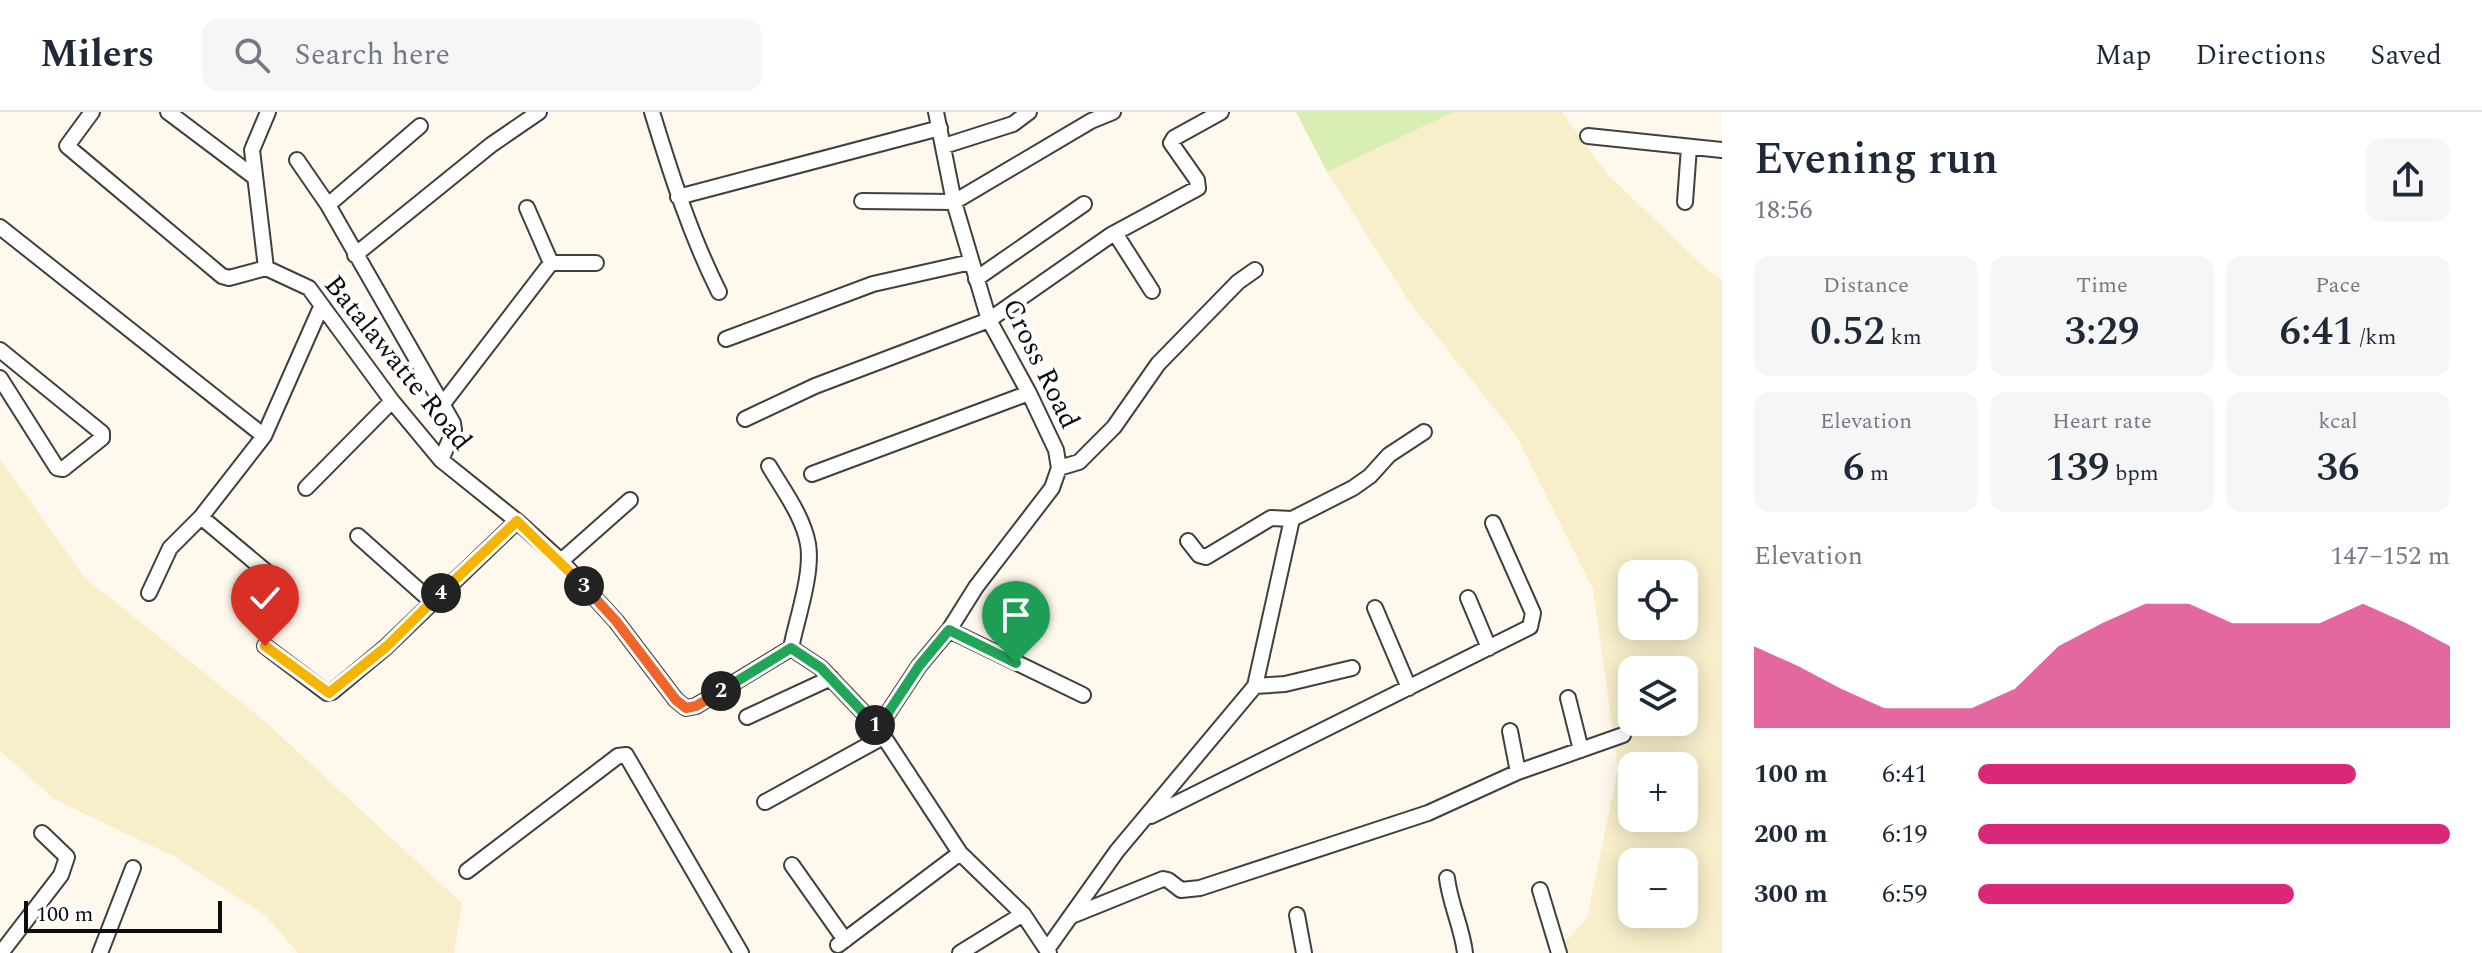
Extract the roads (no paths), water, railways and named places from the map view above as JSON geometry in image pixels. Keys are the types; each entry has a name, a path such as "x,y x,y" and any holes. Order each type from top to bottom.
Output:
{"street":[{"path":"92,112 67,146 222,276 229,278 266,268 252,150 268,112"},
{"path":"168,112 253,176"},
{"path":"355,255 491,145 539,112"},
{"path":"652,112 678,197 701,257 719,292"},
{"name":"Cross Road","path":"880,732 919,666 949,630 976,587 1052,488 1059,468 1056,450 989,320 954,202 936,112"},
{"path":"944,146 1013,124 1029,112"},
{"path":"862,201 954,202 1091,121 1113,112"},
{"path":"745,419 815,386 989,320 1115,233 1198,188 1197,180 1171,143 1174,138 1221,112"},
{"path":"328,205 420,126"},
{"path":"678,197 940,128"},
{"path":"1588,136 1722,150"},
{"path":"1685,202 1689,147"},
{"path":"297,160 328,205 454,427 441,460"},
{"path":"976,279 1084,204"},
{"path":"527,208 551,263"},
{"path":"0,227 264,436"},
{"path":"1115,233 1152,291"},
{"path":"726,339 873,284 971,262"},
{"path":"442,405 551,263"},
{"path":"551,263 596,263"},
{"name":"Batalawatte Road","path":"266,268 309,288 392,401 441,460 561,561 616,621 676,700 686,708 696,706 791,648"},
{"path":"1059,468 1079,462 1114,427 1158,364 1238,282 1255,270"},
{"path":"149,593 170,548 201,517 264,436 321,307"},
{"path":"0,350 102,433 102,438 63,469 57,468 0,378"},
{"path":"812,474 1029,393"},
{"path":"306,488 392,401"},
{"path":"1188,541 1199,555 1206,557 1271,518 1292,519 1353,488 1370,476 1389,455 1424,432"},
{"path":"769,466 796,511 808,542 809,562 791,648 821,668 880,732 960,853 1023,914 1049,950 1117,851 1255,686 1292,519"},
{"path":"561,561 630,500"},
{"path":"201,517 275,579"},
{"path":"265,646 329,693 386,647 517,521"},
{"path":"1143,820 1530,627 1533,613 1493,523"},
{"path":"358,536 432,602"},
{"path":"1468,598 1489,648"},
{"path":"1375,608 1409,688"},
{"path":"949,630 1083,695"},
{"path":"1255,686 1285,684 1352,668"},
{"path":"747,717 831,678"},
{"path":"1568,698 1581,750"},
{"path":"1510,731 1518,772"},
{"path":"765,802 880,732"},
{"path":"1072,916 1163,879 1181,890 1200,888 1428,813 1518,772 1620,736"},
{"path":"467,871 618,756 626,755 741,953"},
{"path":"1,953 61,875 67,857 42,833"},
{"path":"792,865 841,942 960,853"},
{"path":"100,953 133,868"},
{"path":"1447,878 1449,897 1463,933 1465,953"},
{"path":"1540,890 1559,953"},
{"path":"960,953 1023,914"},
{"path":"1297,915 1304,953"}]}
